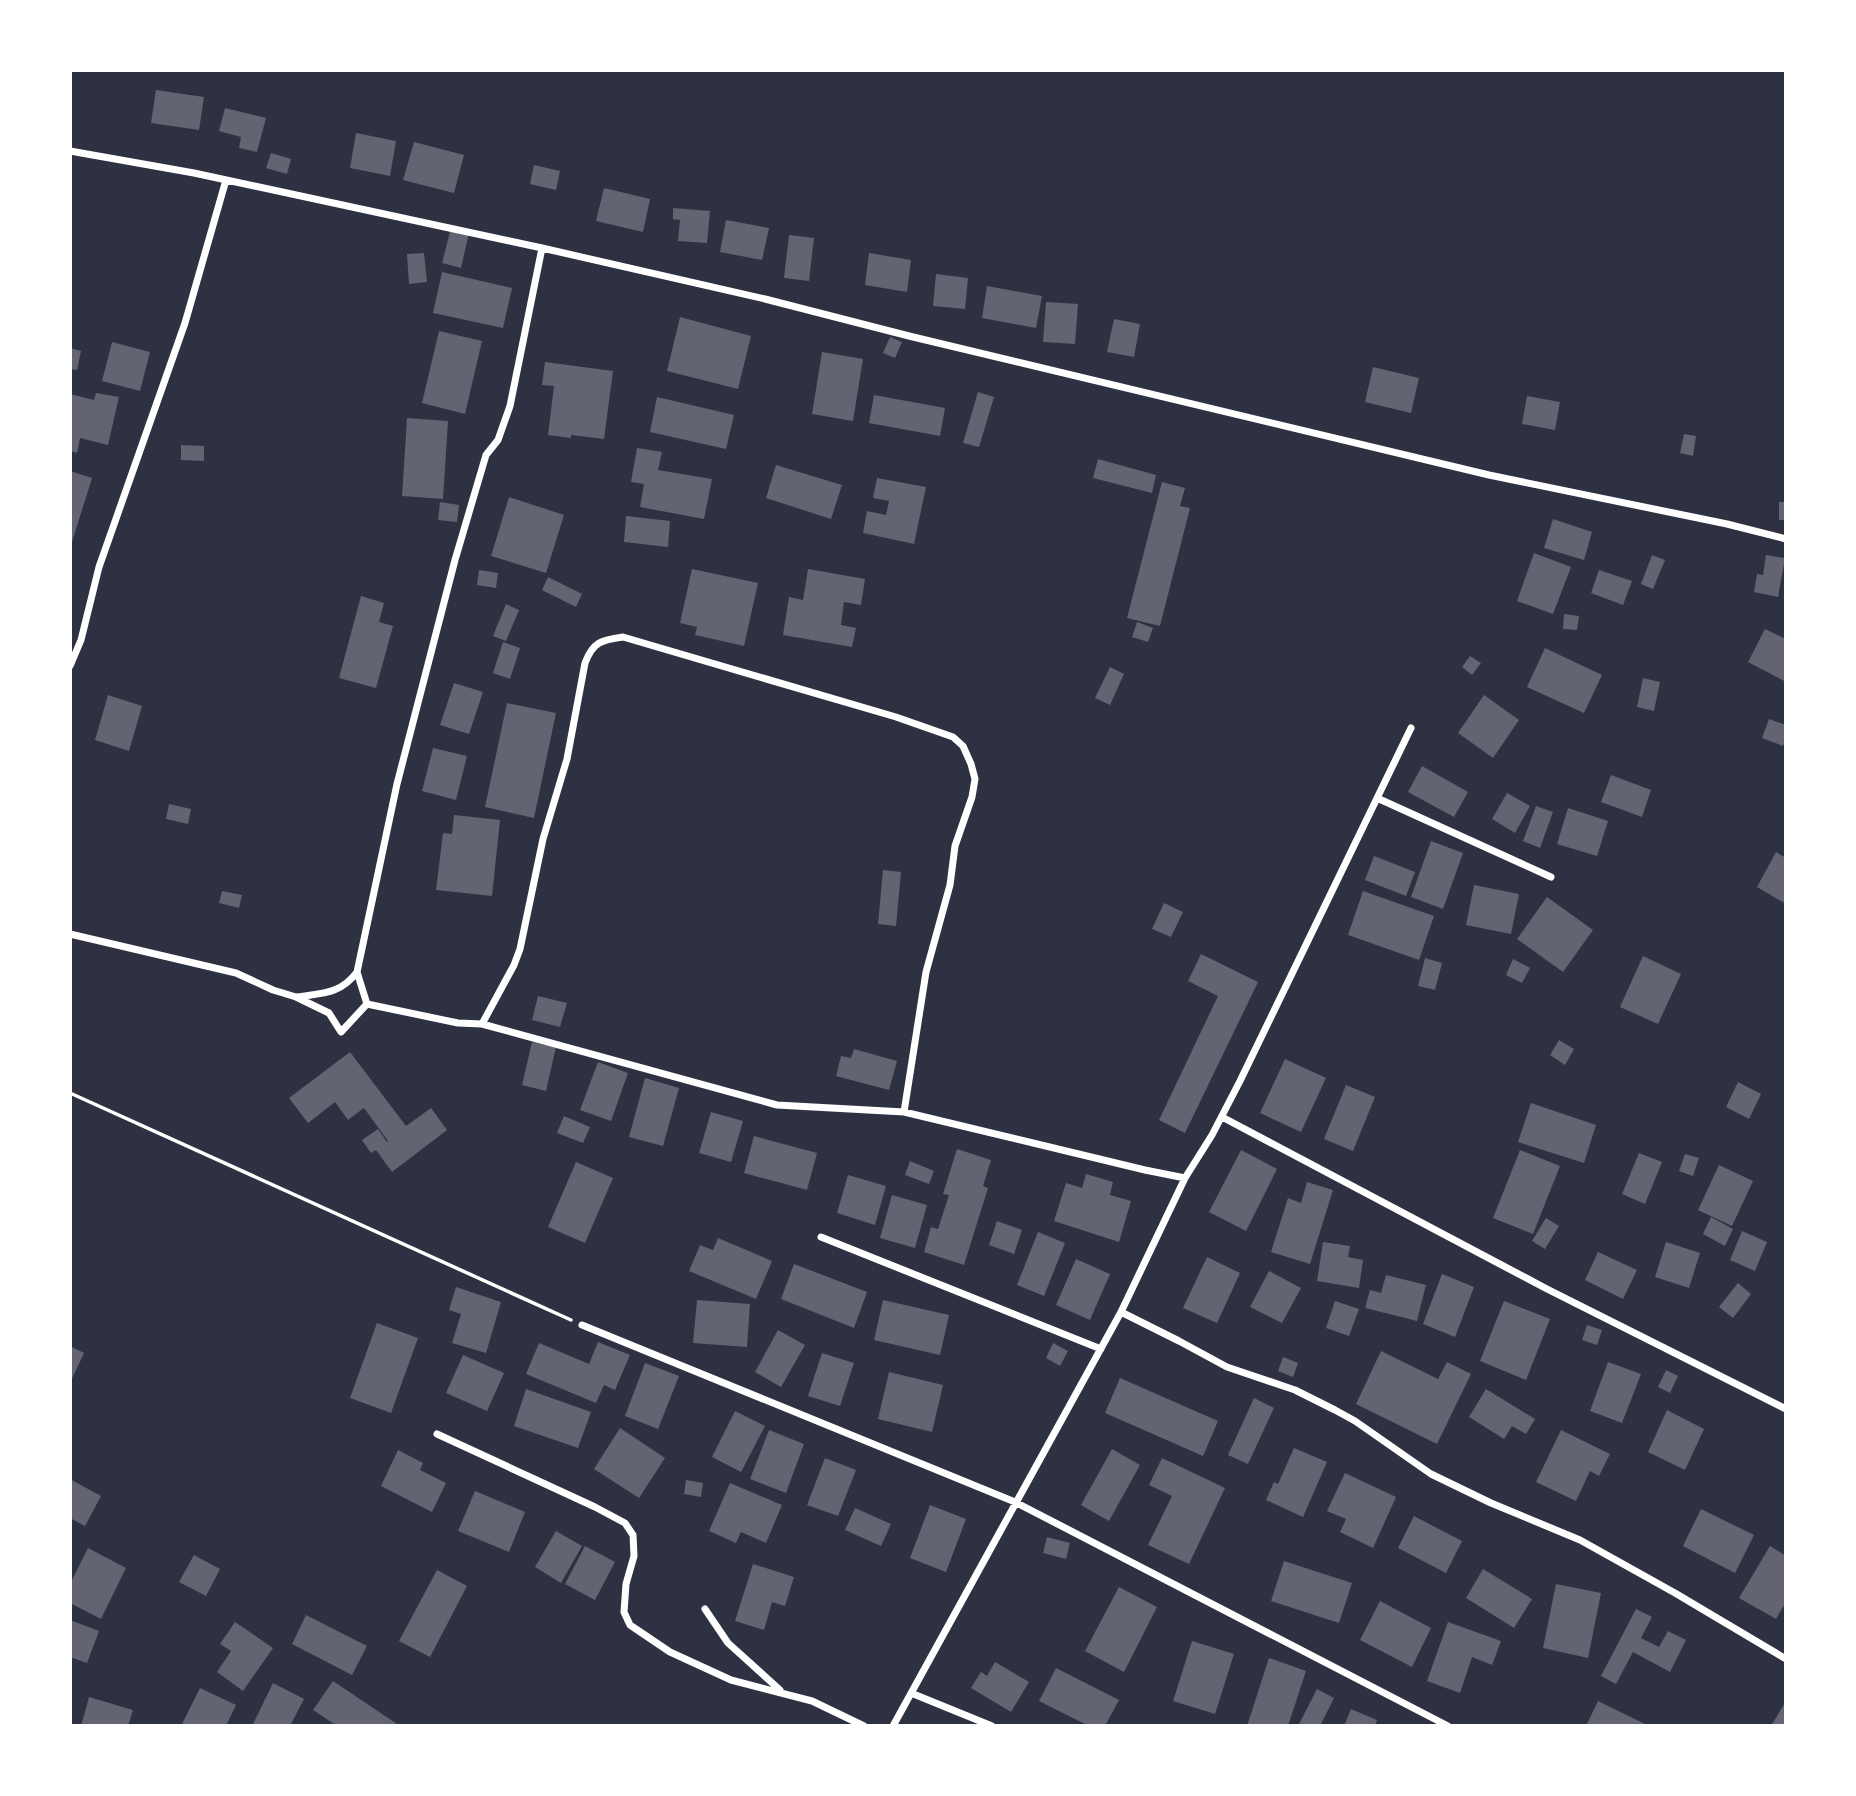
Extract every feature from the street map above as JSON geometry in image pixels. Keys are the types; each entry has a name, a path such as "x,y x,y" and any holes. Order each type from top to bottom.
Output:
{"street":[{"path":"70,151 194,173 542,248 765,299 1489,475 1727,524 1786,539"},
{"path":"70,666 81,640 99,567 185,323 226,180"},
{"path":"296,997 337,990 349,983 357,972 397,784 455,560 486,455 498,440 510,407 542,248"},
{"path":"482,1024 520,949 543,839 567,759 590,649 599,643 623,637 896,717 953,737 963,746 975,779 972,797 955,846 950,885 926,972 904,1112"},
{"path":"893,1726 1121,1312 1185,1178 1222,1117 1411,728"},
{"path":"1377,798 1551,877"},
{"path":"70,934 236,973 329,1013 341,1032 367,1004"},
{"path":"357,972 367,1004"},
{"path":"367,1004 458,1023 482,1024 777,1105 904,1112 1185,1178"},
{"path":"1222,1117 1547,1289 1786,1409"},
{"path":"821,1237 1101,1349"},
{"path":"1121,1312 1227,1367 1295,1390 1326,1405 1431,1474 1491,1503 1580,1540 1786,1659"},
{"path":"582,1325 1015,1502 1448,1726"},
{"path":"438,1433 625,1523 633,1535 635,1556 626,1584 624,1612 630,1625 670,1653 731,1680 812,1701 864,1726"},
{"path":"705,1609 728,1643 783,1693"},
{"path":"911,1693 992,1726"}],"path":[{"path":"70,1093 582,1325"}],"building":[{"path":"156,90 204,97 199,130 151,123"},
{"path":"225,108 266,118 257,152 239,148 241,137 219,131"},
{"path":"356,133 396,141 390,176 350,168"},
{"path":"414,142 464,155 454,193 403,180"},
{"path":"271,153 291,159 287,174 266,168"},
{"path":"534,165 560,171 556,190 530,184"},
{"path":"604,188 650,199 643,232 596,221"},
{"path":"673,208 710,211 707,243 678,241 680,220 673,219"},
{"path":"726,220 769,228 762,260 720,252"},
{"path":"451,228 469,233 461,268 442,263"},
{"path":"789,235 814,238 809,281 784,278"},
{"path":"424,253 427,282 409,284 407,254"},
{"path":"869,253 911,260 907,292 865,285"},
{"path":"442,272 512,288 503,328 433,313"},
{"path":"936,274 968,278 965,309 933,306"},
{"path":"987,286 1042,296 1036,328 982,318"},
{"path":"1046,302 1078,304 1075,344 1043,342"},
{"path":"680,317 751,336 738,389 667,371"},
{"path":"1114,319 1140,324 1134,357 1107,352"},
{"path":"439,331 482,341 465,414 422,403"},
{"path":"890,337 902,342 895,358 883,353"},
{"path":"112,342 150,352 140,391 102,381"},
{"path":"70,348 81,351 77,370 70,369"},
{"path":"822,352 863,359 853,421 812,414"},
{"path":"545,362 613,371 604,439 548,435 554,386 542,385"},
{"path":"1373,367 1419,378 1411,413 1365,402"},
{"path":"978,392 994,397 979,447 963,443"},
{"path":"96,393 119,397 108,445 80,438 77,453 70,451 70,394 94,400"},
{"path":"874,395 945,408 940,436 869,423"},
{"path":"1527,396 1560,402 1555,430 1522,424"},
{"path":"657,397 734,415 726,449 650,432"},
{"path":"407,418 448,421 443,499 402,496"},
{"path":"1684,434 1696,436 1693,456 1680,453"},
{"path":"181,445 204,446 204,461 181,460"},
{"path":"637,448 662,452 658,470 712,479 704,519 640,507 644,484 631,482"},
{"path":"1098,459 1156,475 1152,493 1093,478"},
{"path":"776,465 842,485 831,519 766,498"},
{"path":"70,471 92,478 72,542 70,541"},
{"path":"877,478 926,487 914,544 863,533 867,511 886,515 889,501 873,498"},
{"path":"1162,482 1185,488 1180,506 1190,508 1160,626 1127,618"},
{"path":"509,497 564,515 546,573 491,556"},
{"path":"440,502 459,505 457,522 438,520"},
{"path":"1779,502 1786,502 1786,520 1779,520"},
{"path":"626,516 670,521 668,547 624,542"},
{"path":"1553,519 1592,532 1584,560 1544,548"},
{"path":"1534,553 1571,567 1553,614 1517,601"},
{"path":"1652,555 1665,560 1653,589 1641,584"},
{"path":"1766,555 1785,558 1778,597 1754,592 1757,574 1763,575"},
{"path":"692,569 758,583 744,646 695,635 697,627 680,623"},
{"path":"808,569 865,579 861,605 844,602 841,625 856,628 852,647 783,635 789,597 803,600"},
{"path":"479,570 498,573 496,588 477,585"},
{"path":"1599,570 1632,581 1623,605 1591,593"},
{"path":"548,577 582,594 576,607 542,590"},
{"path":"361,596 384,603 379,622 393,626 376,688 339,678"},
{"path":"506,604 519,610 506,641 493,636"},
{"path":"1564,614 1579,616 1577,630 1563,629"},
{"path":"1137,622 1153,628 1148,642 1132,637"},
{"path":"1765,629 1786,639 1786,682 1748,662"},
{"path":"503,642 520,648 510,679 493,673"},
{"path":"1545,648 1602,675 1584,713 1527,687"},
{"path":"1470,656 1481,663 1472,675 1462,667"},
{"path":"1110,667 1124,674 1110,705 1095,698"},
{"path":"1643,678 1660,682 1654,711 1637,707"},
{"path":"454,683 483,692 469,734 440,725"},
{"path":"108,695 142,706 129,751 95,740"},
{"path":"1484,695 1519,720 1493,758 1458,733"},
{"path":"507,703 556,713 534,818 485,807"},
{"path":"1769,719 1786,725 1783,746 1762,738"},
{"path":"433,748 467,756 456,800 422,791"},
{"path":"1422,766 1468,792 1454,817 1408,792"},
{"path":"1611,775 1651,790 1642,817 1601,802"},
{"path":"1507,793 1530,806 1515,833 1492,819"},
{"path":"169,804 191,809 188,824 166,819"},
{"path":"1536,806 1553,812 1540,848 1523,841"},
{"path":"1568,808 1608,821 1597,856 1557,844"},
{"path":"454,815 500,820 492,896 436,890 443,833 452,834"},
{"path":"1431,841 1463,853 1443,909 1411,897"},
{"path":"1776,852 1786,858 1786,904 1757,887"},
{"path":"1374,856 1415,872 1406,896 1365,880"},
{"path":"883,870 901,872 896,926 878,924"},
{"path":"1474,885 1519,894 1511,934 1466,925"},
{"path":"222,891 242,895 239,908 219,903"},
{"path":"1363,891 1434,916 1419,960 1348,935"},
{"path":"1547,897 1593,930 1563,972 1517,939"},
{"path":"1164,903 1183,912 1171,937 1152,929"},
{"path":"1201,954 1258,982 1185,1133 1159,1120 1218,996 1188,981"},
{"path":"1643,956 1681,974 1658,1024 1620,1007"},
{"path":"1425,958 1442,963 1435,990 1418,986"},
{"path":"1513,959 1530,968 1522,983 1506,975"},
{"path":"538,996 567,1003 560,1027 532,1020"},
{"path":"1559,1040 1574,1049 1565,1065 1550,1055"},
{"path":"532,1042 556,1047 546,1091 522,1085"},
{"path":"854,1049 897,1061 889,1090 836,1076 841,1056 851,1058"},
{"path":"350,1052 406,1126 431,1108 447,1130 392,1172 376,1150 371,1153 362,1140 378,1129 388,1141 364,1108 348,1120 335,1102 308,1123 289,1098"},
{"path":"1285,1059 1326,1078 1301,1132 1260,1113"},
{"path":"598,1062 628,1073 611,1121 580,1110"},
{"path":"645,1078 679,1088 663,1146 629,1137"},
{"path":"1738,1082 1761,1094 1749,1119 1726,1107"},
{"path":"1346,1085 1375,1097 1353,1151 1324,1139"},
{"path":"1531,1103 1596,1125 1584,1163 1518,1142"},
{"path":"711,1112 743,1121 731,1162 699,1153"},
{"path":"564,1116 590,1127 583,1143 557,1133"},
{"path":"754,1136 817,1153 807,1190 744,1173"},
{"path":"957,1149 991,1160 983,1186 988,1188 964,1265 924,1252 931,1227 938,1229 949,1195 943,1194"},
{"path":"1241,1150 1277,1169 1246,1231 1209,1212"},
{"path":"1520,1150 1560,1166 1533,1234 1493,1218"},
{"path":"1639,1153 1662,1162 1645,1204 1622,1194"},
{"path":"1685,1154 1699,1158 1693,1176 1679,1171"},
{"path":"910,1161 934,1171 929,1184 905,1175"},
{"path":"576,1162 613,1178 585,1243 548,1227"},
{"path":"1719,1165 1753,1181 1732,1226 1698,1210"},
{"path":"1086,1174 1113,1182 1110,1195 1131,1201 1119,1242 1054,1221 1066,1183 1082,1188"},
{"path":"848,1175 886,1186 875,1225 837,1213"},
{"path":"1307,1182 1333,1190 1310,1264 1271,1252 1288,1198 1301,1203"},
{"path":"892,1195 927,1205 915,1248 880,1238"},
{"path":"1711,1217 1733,1229 1725,1246 1703,1234"},
{"path":"1546,1218 1559,1226 1545,1249 1532,1241"},
{"path":"997,1221 1022,1230 1014,1254 989,1245"},
{"path":"1742,1231 1767,1242 1755,1271 1730,1260"},
{"path":"1038,1232 1065,1243 1044,1296 1017,1285"},
{"path":"718,1238 772,1261 756,1299 689,1271 700,1245 713,1250"},
{"path":"1323,1242 1350,1246 1348,1257 1363,1260 1359,1288 1317,1281"},
{"path":"1666,1242 1700,1253 1689,1288 1655,1277"},
{"path":"1598,1252 1637,1270 1623,1299 1585,1280"},
{"path":"1207,1257 1240,1273 1217,1323 1183,1308"},
{"path":"1076,1259 1110,1274 1090,1320 1056,1305"},
{"path":"794,1264 867,1292 854,1328 781,1299"},
{"path":"1269,1271 1301,1288 1282,1323 1250,1307"},
{"path":"1442,1274 1474,1287 1455,1337 1423,1324"},
{"path":"1386,1275 1426,1285 1417,1321 1365,1308 1370,1290 1381,1293"},
{"path":"1738,1283 1751,1294 1733,1318 1719,1307"},
{"path":"456,1287 501,1302 486,1353 452,1343 461,1314 449,1310"},
{"path":"697,1300 750,1304 747,1347 693,1343"},
{"path":"883,1300 949,1315 940,1355 874,1340"},
{"path":"1335,1301 1359,1309 1349,1336 1326,1328"},
{"path":"1504,1301 1550,1319 1526,1380 1480,1361"},
{"path":"377,1323 418,1338 391,1413 350,1398"},
{"path":"1587,1325 1602,1330 1597,1345 1582,1340"},
{"path":"778,1330 805,1345 781,1387 755,1372"},
{"path":"598,1342 630,1355 615,1390 604,1385 596,1403 526,1374 539,1343 589,1364"},
{"path":"1053,1343 1068,1351 1060,1366 1046,1358"},
{"path":"70,1346 84,1353 70,1383"},
{"path":"1381,1351 1438,1379 1447,1362 1471,1374 1437,1444 1356,1404"},
{"path":"822,1353 854,1363 840,1406 808,1396"},
{"path":"463,1355 504,1373 487,1411 446,1393"},
{"path":"1283,1357 1298,1363 1293,1377 1278,1371"},
{"path":"1608,1362 1641,1374 1622,1423 1590,1411"},
{"path":"645,1363 679,1376 658,1429 625,1416"},
{"path":"1666,1370 1678,1376 1670,1393 1658,1387"},
{"path":"889,1372 943,1385 932,1432 878,1419"},
{"path":"1120,1378 1218,1421 1203,1456 1105,1413"},
{"path":"526,1389 591,1412 578,1448 514,1426"},
{"path":"1486,1389 1535,1419 1526,1434 1512,1426 1504,1439 1469,1417"},
{"path":"1254,1398 1274,1408 1248,1464 1228,1455"},
{"path":"1667,1410 1704,1429 1685,1470 1648,1452"},
{"path":"735,1411 765,1426 741,1472 712,1457"},
{"path":"620,1428 665,1458 639,1498 594,1469"},
{"path":"769,1430 804,1444 786,1493 750,1479"},
{"path":"1561,1430 1610,1454 1599,1476 1590,1471 1576,1501 1536,1482"},
{"path":"1294,1448 1327,1462 1303,1517 1266,1500 1274,1482 1278,1484"},
{"path":"1112,1449 1140,1465 1109,1521 1081,1505"},
{"path":"398,1450 423,1463 420,1470 446,1483 432,1512 381,1486"},
{"path":"825,1458 856,1470 838,1516 807,1505"},
{"path":"1162,1458 1225,1488 1189,1564 1148,1545 1172,1496 1149,1485"},
{"path":"1345,1473 1396,1497 1373,1548 1340,1532 1346,1519 1327,1511"},
{"path":"70,1479 101,1496 85,1526 70,1518"},
{"path":"686,1480 703,1483 701,1497 684,1494"},
{"path":"730,1483 782,1505 766,1543 741,1532 736,1543 709,1531"},
{"path":"475,1491 525,1512 509,1552 458,1531"},
{"path":"930,1505 966,1519 946,1572 910,1558"},
{"path":"855,1508 891,1524 881,1546 845,1530"},
{"path":"1701,1509 1754,1535 1735,1573 1683,1546"},
{"path":"1414,1516 1462,1541 1446,1573 1398,1548"},
{"path":"556,1531 582,1546 561,1583 535,1567"},
{"path":"1047,1537 1070,1543 1066,1559 1043,1553"},
{"path":"585,1546 615,1562 595,1600 565,1584"},
{"path":"1770,1546 1786,1556 1786,1602 1776,1619 1739,1598"},
{"path":"88,1548 126,1568 101,1619 70,1603 70,1584"},
{"path":"194,1555 220,1569 206,1596 179,1582"},
{"path":"1284,1561 1352,1583 1339,1623 1271,1601"},
{"path":"753,1564 794,1577 785,1606 772,1602 764,1630 735,1621"},
{"path":"1483,1569 1532,1599 1514,1628 1466,1598"},
{"path":"437,1570 467,1586 430,1657 399,1641"},
{"path":"1556,1584 1601,1593 1588,1658 1543,1648"},
{"path":"1119,1587 1157,1607 1124,1672 1085,1651"},
{"path":"1380,1601 1431,1628 1412,1667 1360,1640"},
{"path":"1636,1609 1652,1617 1641,1638 1659,1647 1668,1631 1686,1640 1670,1672 1633,1652 1616,1684 1601,1676"},
{"path":"306,1615 367,1646 352,1675 292,1644"},
{"path":"70,1620 99,1631 87,1663 70,1657"},
{"path":"235,1622 273,1648 243,1691 217,1672 231,1651 220,1644"},
{"path":"1448,1622 1501,1641 1492,1665 1472,1657 1460,1693 1427,1681"},
{"path":"1192,1641 1234,1654 1215,1714 1173,1701"},
{"path":"1269,1658 1306,1671 1288,1726 1247,1726"},
{"path":"995,1662 1029,1682 1011,1712 971,1688 981,1672 987,1676"},
{"path":"1056,1668 1119,1700 1105,1726 1089,1726 1039,1701"},
{"path":"333,1681 400,1726 337,1726 313,1710"},
{"path":"273,1683 304,1699 290,1726 252,1726"},
{"path":"200,1688 236,1705 226,1726 181,1726"},
{"path":"1317,1689 1334,1698 1320,1726 1298,1726"},
{"path":"89,1697 133,1710 128,1726 81,1726"},
{"path":"1598,1701 1649,1726 1586,1726"},
{"path":"1786,1701 1786,1726 1771,1726"},
{"path":"1351,1709 1377,1720 1375,1726 1344,1726"}]}
